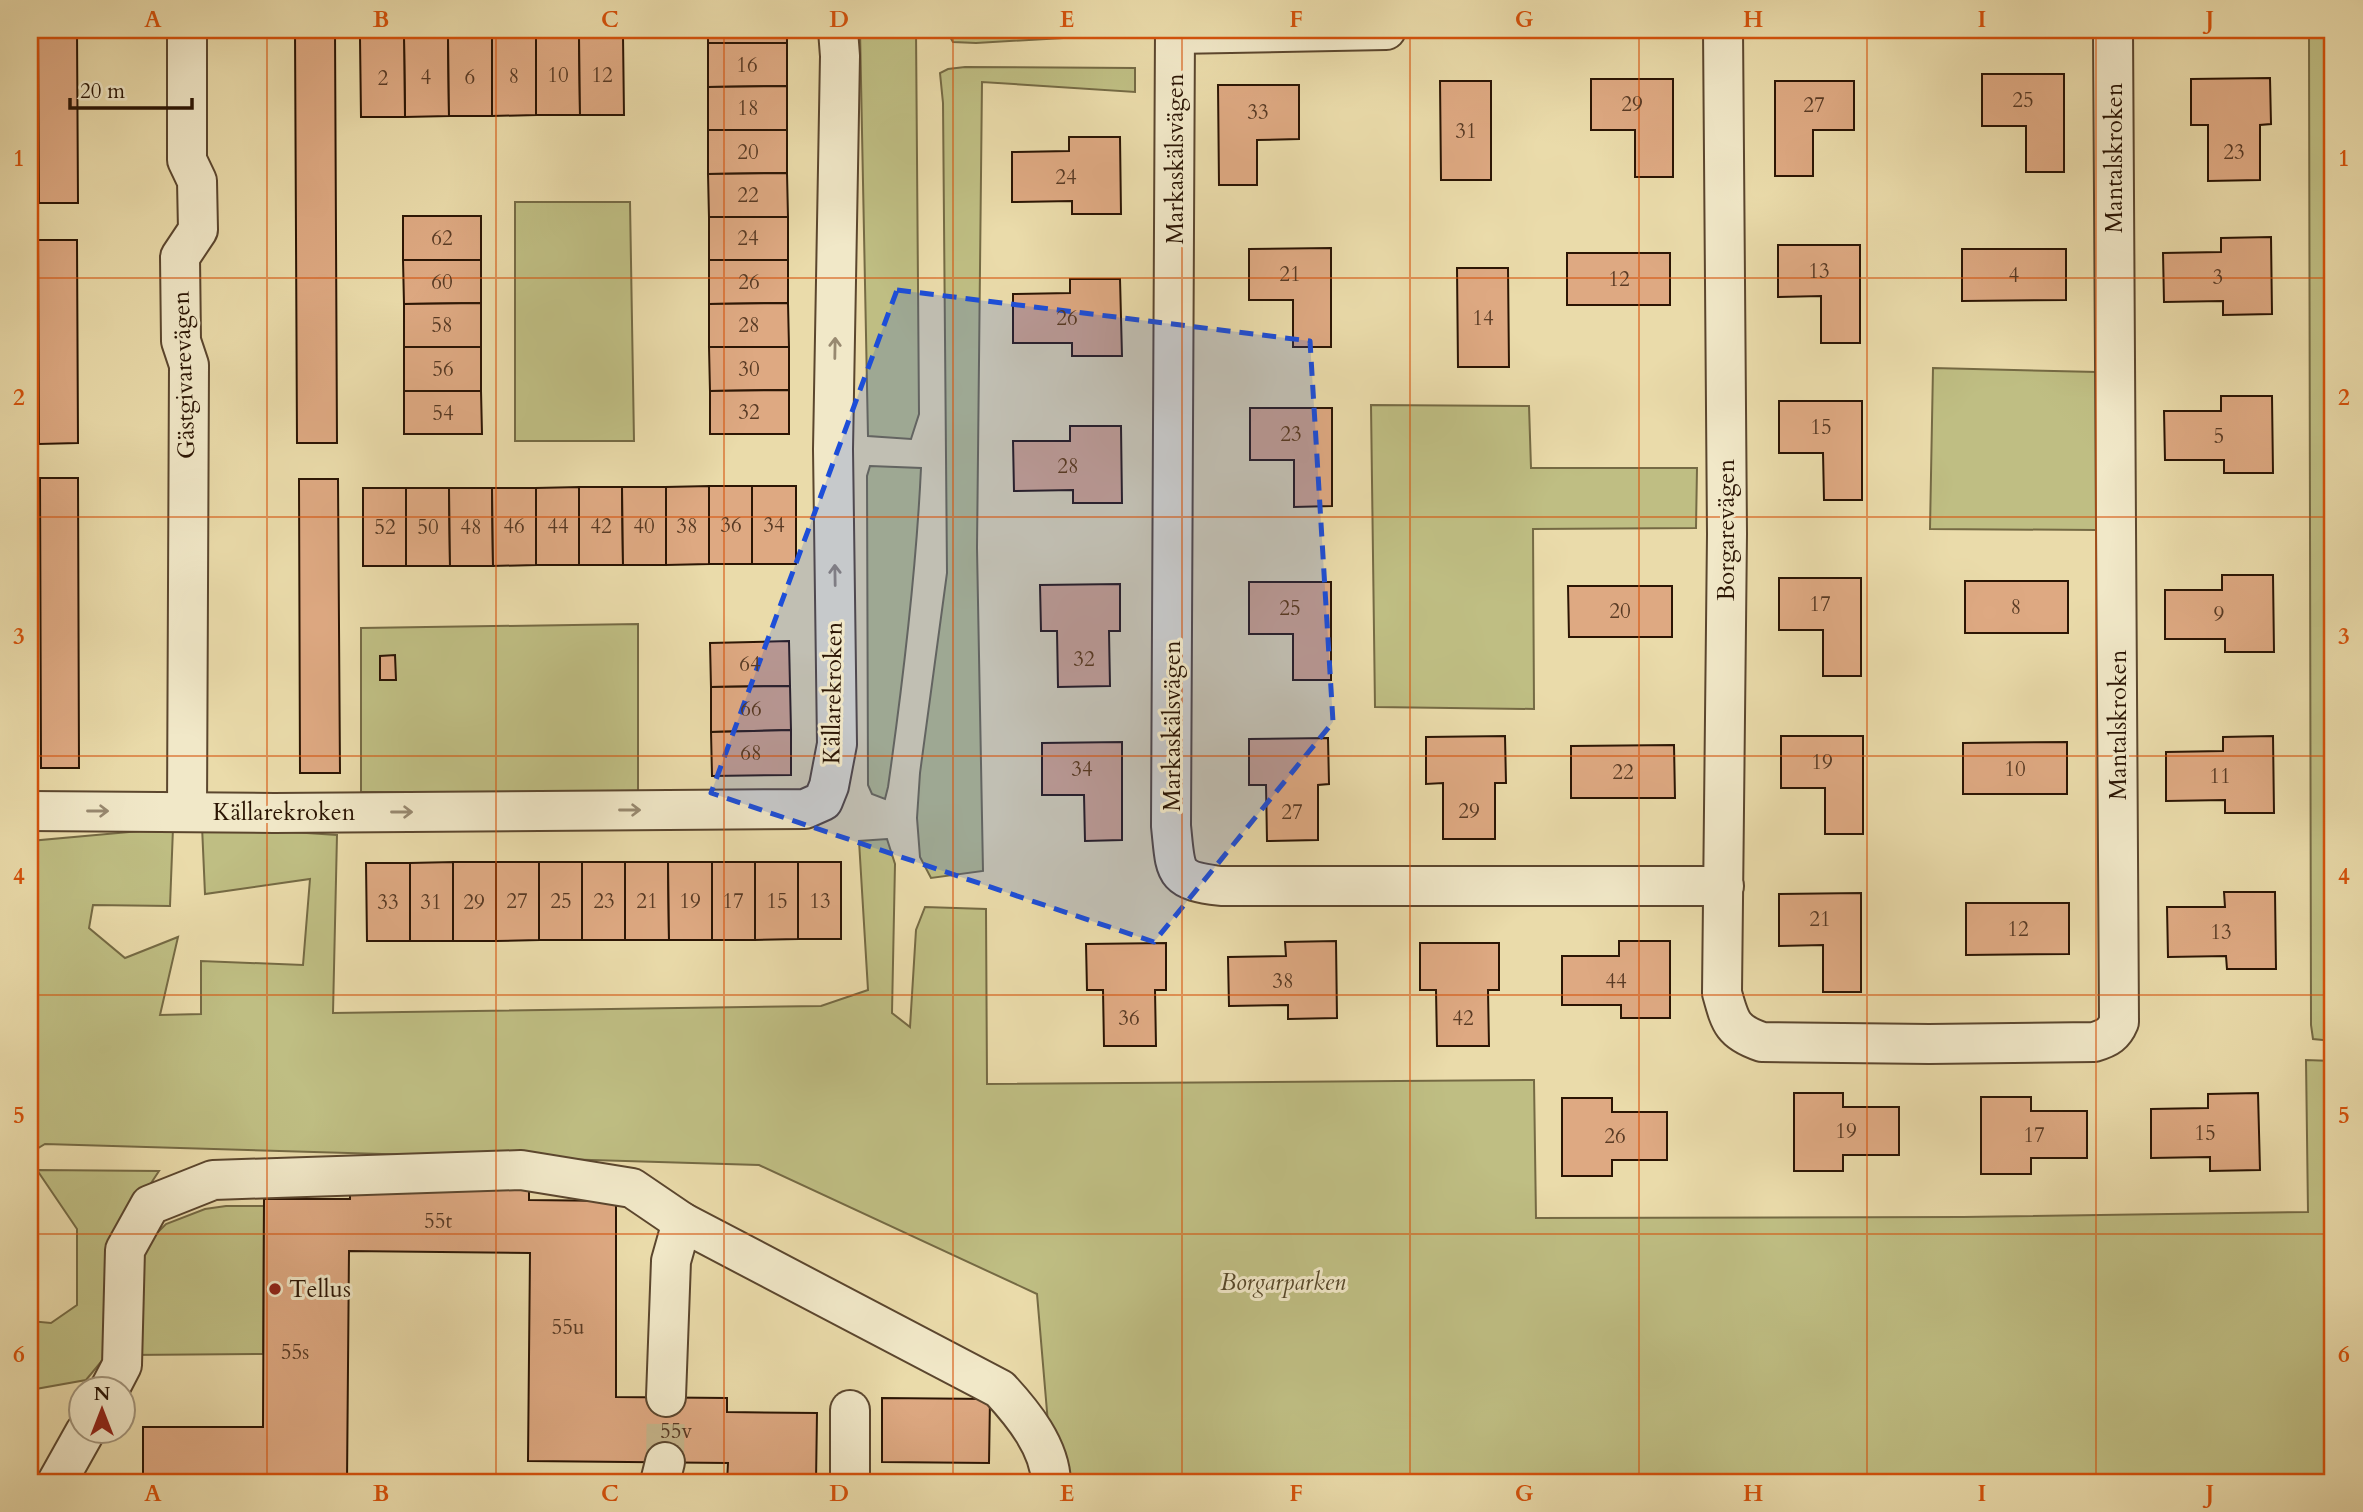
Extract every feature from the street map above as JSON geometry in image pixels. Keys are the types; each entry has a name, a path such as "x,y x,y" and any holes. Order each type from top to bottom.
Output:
{"street":[{"name":"Gästgivarevägen","path":"187,30 187,160 197,181 198,230 180,257 181,341 189,365 187,811"},
{"name":"Källarekroken","path":"187,811 806,809 823,801 829,786 837,744 833,449 840,70 838,30"},
{"path":"1175,32 1386,30"},
{"name":"Borgarevägen","path":"1723,30 1727,534 1722,993 1734,1028"},
{"name":"Mantalskroken","path":"1734,1028 1762,1042 2094,1042 2106,1039 2115,1032 2119,1022 2113,30"},
{"name":"Markaskälsvägen","path":"1175,32 1171,826 1175,864 1183,877 1195,883 1222,886 1724,886"},
{"path":"30,811 187,811"},
{"path":"116,1376 122,1365 125,1250 150,1205 212,1180 521,1170 632,1188 682,1222 1000,1389 1033,1429 1051,1473 1051,1482"},
{"path":"666,1397 671,1261 682,1222"},
{"path":"850,1410 850,1482"},
{"path":"57,1482 77,1446"}],"highlighted area":[{"path":"897,290 1310,341 1333,722 1154,942 711,793"}],"green space":[{"path":"860,30 916,30 919,414 911,439 868,436"},
{"path":"946,30 1132,30 1132,34 976,43 953,42"},
{"path":"2309,34 2333,34 2333,1041 2313,1039 2311,1025"},
{"path":"965,67 1135,68 1135,92 982,82 977,548 983,871 931,878 920,857 917,818 920,773 947,573 943,103 940,73"},
{"path":"515,202 630,202 634,441 515,441"},
{"path":"1933,368 2097,372 2096,530 1930,529"},
{"path":"1371,405 1529,406 1531,468 1697,468 1696,528 1533,529 1534,709 1375,707"},
{"path":"870,466 921,468 908,628 885,799 872,794 868,785 867,476"},
{"path":"638,624 638,792 361,792 361,628"},
{"name":"Borgarparken","path":"202,826 337,835 333,1013 821,1006 868,990 859,841 887,839 895,864 892,1013 910,1027 916,930 925,907 986,909 987,1084 1534,1080 1536,1218 1963,1217 2308,1212 2306,1060 2333,1061 2333,1482 1053,1482 1037,1294 759,1165 45,1144 30,1153 30,841 173,828 170,906 93,905 89,928 125,958 178,937 160,1015 201,1014 201,961 303,965 310,879 205,894"},
{"path":"37,1170 159,1171 117,1235 116,1344 89,1376 66,1376 66,1384 30,1390 30,1321 51,1323 77,1305 77,1229"},
{"path":"264,1206 263,1354 128,1355 140,1256 166,1224 205,1209"}],"building":[{"path":"38,30 77,30 78,203 39,203"},
{"path":"295,30 335,30 337,443 297,443"},
{"path":"708,30 787,30 787,43 708,43"},
{"path":"536,36 579,36 580,115 536,115"},
{"path":"536,36 536,115 492,116 492,37"},
{"path":"579,36 623,36 624,115 580,115"},
{"path":"448,37 449,116 405,117 404,38"},
{"path":"448,37 492,37 492,116 449,116"},
{"path":"360,38 404,38 405,117 361,117"},
{"path":"708,43 787,43 787,86 708,87"},
{"path":"2326,52 2333,52 2333,96 2325,96"},
{"path":"1982,74 2064,74 2064,172 2026,172 2026,126 1982,126"},
{"path":"2270,78 2271,124 2260,125 2260,180 2208,181 2208,125 2191,125 2191,79"},
{"path":"1591,79 1673,79 1673,177 1635,177 1635,130 1591,130"},
{"path":"1440,81 1491,81 1491,180 1441,180"},
{"path":"1775,81 1854,81 1854,130 1813,130 1813,176 1775,176"},
{"path":"1218,85 1299,85 1299,139 1257,140 1257,185 1219,185"},
{"path":"787,86 787,130 708,130 708,87"},
{"path":"708,130 787,130 787,173 708,174"},
{"path":"1069,137 1120,137 1121,214 1072,214 1072,201 1012,202 1012,152 1069,151"},
{"path":"787,173 788,217 709,217 708,174"},
{"path":"403,216 481,216 481,260 403,260"},
{"path":"709,217 788,217 788,260 709,260"},
{"path":"2271,237 2272,314 2223,315 2223,301 2164,302 2163,253 2221,252 2221,238"},
{"path":"38,240 77,240 78,443 39,444"},
{"path":"1778,245 1860,245 1860,343 1821,343 1821,296 1778,297"},
{"path":"1331,248 1331,347 1293,347 1293,300 1249,300 1249,249"},
{"path":"1962,249 2066,249 2066,300 1962,301"},
{"path":"1567,253 1670,253 1670,305 1567,305"},
{"path":"403,260 481,260 481,303 404,304"},
{"path":"709,260 788,260 788,303 709,304"},
{"path":"1457,268 1508,268 1509,367 1458,367"},
{"path":"1070,279 1120,279 1122,356 1072,356 1072,343 1013,343 1013,294 1070,293"},
{"path":"481,303 481,347 404,347 404,304"},
{"path":"788,303 789,347 709,347 709,304"},
{"path":"404,347 481,347 481,391 404,391"},
{"path":"709,347 789,347 789,390 710,391"},
{"path":"789,390 789,434 710,434 710,391"},
{"path":"404,391 481,391 482,434 404,434"},
{"path":"2221,396 2272,396 2273,473 2224,473 2224,460 2165,460 2164,411 2221,411"},
{"path":"1779,401 1862,401 1862,500 1824,500 1823,453 1779,453"},
{"path":"1250,408 1332,408 1332,506 1294,507 1294,460 1250,460"},
{"path":"1070,426 1121,426 1122,503 1073,503 1073,490 1014,491 1013,441 1070,441"},
{"path":"40,478 78,478 79,768 41,768"},
{"path":"299,479 338,479 340,773 300,773"},
{"path":"709,486 752,486 752,564 709,564"},
{"path":"709,486 709,564 666,565 666,487"},
{"path":"752,486 796,486 796,564 752,564"},
{"path":"579,487 622,487 623,565 579,565"},
{"path":"579,487 579,565 536,565 536,488"},
{"path":"622,487 666,487 666,565 623,565"},
{"path":"363,488 406,488 406,566 363,566"},
{"path":"406,488 449,488 450,566 406,566"},
{"path":"449,488 492,488 493,566 450,566"},
{"path":"492,488 536,488 536,565 493,566"},
{"path":"2222,575 2273,575 2274,652 2225,652 2225,639 2165,639 2165,590 2222,590"},
{"path":"1779,578 1861,578 1861,676 1823,676 1823,630 1779,630"},
{"path":"1965,581 2068,581 2068,633 1965,633"},
{"path":"1249,582 1331,582 1331,680 1293,680 1293,634 1249,634"},
{"path":"1120,584 1120,631 1109,631 1110,686 1058,687 1057,631 1041,631 1040,585"},
{"path":"1568,586 1672,586 1672,637 1569,637"},
{"path":"789,641 790,686 711,687 710,643"},
{"path":"395,655 396,680 380,680 380,656"},
{"path":"790,686 791,730 711,732 711,687"},
{"path":"791,730 791,775 712,776 711,732"},
{"path":"1505,736 1506,783 1495,783 1495,839 1443,839 1443,783 1426,784 1426,737"},
{"path":"1781,736 1863,736 1863,834 1825,834 1825,788 1781,788"},
{"path":"2273,736 2274,813 2225,813 2225,800 2166,801 2166,752 2223,751 2223,737"},
{"path":"1328,738 1329,784 1318,785 1318,840 1267,841 1266,785 1249,785 1249,739"},
{"path":"1122,742 1122,840 1085,841 1084,795 1042,795 1042,743"},
{"path":"2067,742 2067,794 1963,794 1963,743"},
{"path":"1674,745 1675,798 1571,798 1571,746"},
{"path":"453,862 496,862 496,941 453,941"},
{"path":"453,862 453,941 410,941 410,863"},
{"path":"496,862 539,862 539,940 496,941"},
{"path":"539,862 582,862 582,940 539,940"},
{"path":"582,862 625,862 625,940 582,940"},
{"path":"625,862 668,862 669,940 625,940"},
{"path":"668,862 712,862 712,940 669,940"},
{"path":"712,862 755,862 755,940 712,940"},
{"path":"755,862 798,862 798,939 755,940"},
{"path":"798,862 841,862 841,939 798,939"},
{"path":"366,863 410,863 410,941 367,941"},
{"path":"2224,892 2275,892 2276,969 2227,969 2226,956 2168,957 2167,907 2225,907"},
{"path":"1861,893 1861,992 1823,992 1823,945 1779,946 1779,894"},
{"path":"1966,903 2069,903 2069,954 1966,955"},
{"path":"1336,941 1337,1018 1288,1019 1288,1005 1229,1006 1228,957 1286,956 1285,942"},
{"path":"1619,941 1670,941 1670,1018 1621,1018 1621,1005 1562,1005 1562,956 1619,956"},
{"path":"1166,943 1166,990 1155,990 1156,1046 1104,1046 1103,990 1087,990 1086,944"},
{"path":"1420,943 1499,943 1499,990 1488,990 1489,1046 1437,1046 1436,990 1420,990"},
{"path":"1794,1093 1843,1093 1843,1107 1899,1107 1899,1155 1843,1155 1843,1171 1794,1171"},
{"path":"2258,1093 2260,1170 2210,1171 2210,1157 2151,1158 2151,1109 2208,1108 2208,1094"},
{"path":"1981,1097 2031,1097 2031,1111 2087,1111 2087,1158 2031,1158 2031,1174 1981,1174"},
{"path":"1562,1098 1612,1098 1612,1112 1667,1112 1667,1160 1612,1160 1612,1176 1562,1176"},
{"path":"350,1186 529,1186 529,1200 616,1201 616,1397 727,1398 727,1412 817,1413 816,1482 727,1482 728,1463 528,1461 530,1253 349,1251 347,1482 143,1482 143,1427 263,1427 264,1199 350,1199"},
{"path":"882,1398 990,1399 989,1463 882,1462"}],"tunnel":[{"path":"665,1462 666,1397"}],"place":[{"name":"Tellus","path":"275,1289"}]}
